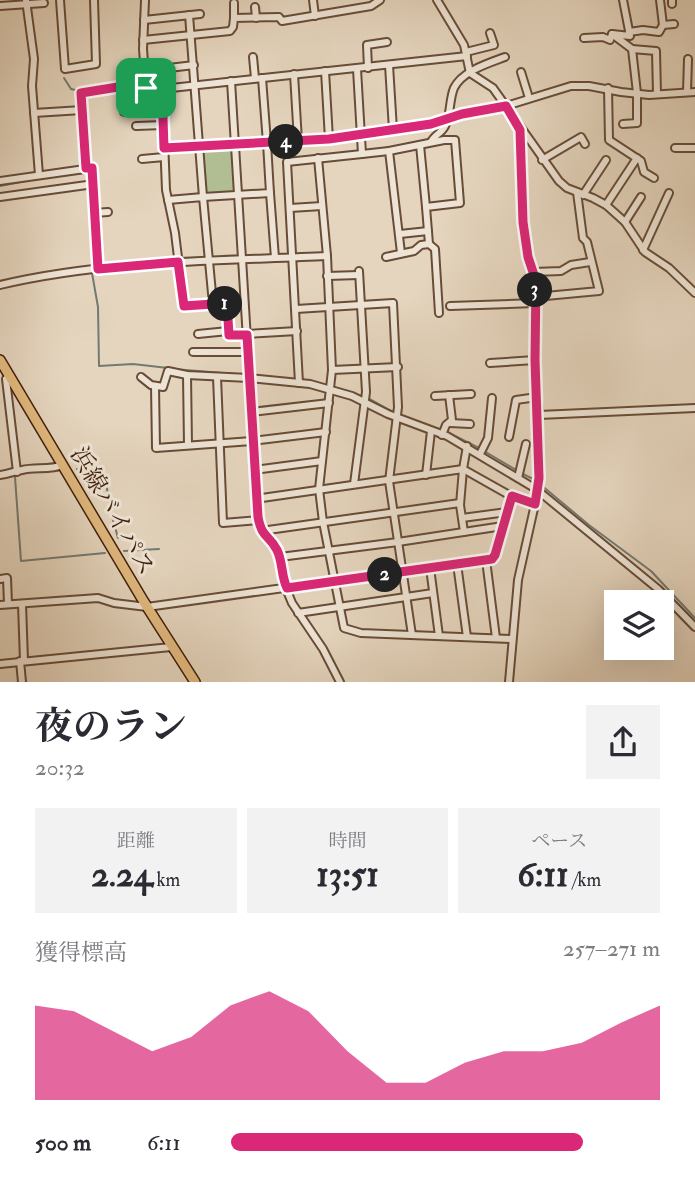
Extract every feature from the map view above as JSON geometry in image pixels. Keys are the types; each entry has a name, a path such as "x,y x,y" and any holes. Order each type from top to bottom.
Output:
{"highway":[{"name":"浜線バイパス","path":"0,359 6,379 63,465 171,647 195,681"}],"street":[{"path":"60,0 65,69 96,64 94,0"},
{"path":"145,0 143,40 147,88"},
{"path":"313,0 315,16"},
{"path":"234,19 279,18 282,21 371,6 380,0"},
{"path":"437,0 466,54 470,73 493,88 520,130 559,181 567,188 606,205 625,222 643,250 670,268 695,293"},
{"path":"612,34 630,36 623,0"},
{"path":"629,32 659,32 663,25 660,0"},
{"path":"27,2 34,59 32,86 39,175"},
{"path":"0,6 27,2 44,4"},
{"path":"143,40 230,32 234,19 234,3"},
{"path":"255,7 256,18"},
{"path":"144,20 200,14"},
{"path":"189,15 213,304"},
{"path":"663,25 674,24"},
{"path":"86,168 81,93 124,86 162,89 368,68 466,54 494,45 490,33"},
{"path":"584,38 603,37 610,40 612,34"},
{"path":"612,34 632,49 656,51 657,94"},
{"path":"368,68 366,45 387,43"},
{"path":"623,124 636,123 637,93 632,49"},
{"path":"253,57 259,78 267,143 275,258"},
{"path":"432,142 445,128 454,88 470,73 505,57"},
{"path":"164,148 329,139 393,130 506,106 571,86 657,94 691,92 688,60"},
{"path":"144,71 194,65"},
{"path":"389,65 393,130"},
{"path":"357,69 362,154"},
{"path":"325,71 329,139"},
{"path":"521,72 529,98"},
{"path":"294,74 298,141"},
{"path":"231,80 258,520 261,531 280,557 283,581 298,613 323,649 340,681"},
{"path":"124,111 147,88"},
{"path":"608,88 609,140 641,161 645,172 654,178"},
{"path":"162,89 168,200 184,306 227,303 229,335 297,331"},
{"path":"34,113 82,110"},
{"path":"136,126 163,125"},
{"path":"509,681 517,580 538,492 534,272 528,257 523,222 520,130"},
{"path":"542,160 581,137 585,144"},
{"path":"299,382 287,162 389,151 455,140 460,203 426,206"},
{"path":"420,145 429,244 435,252 439,313"},
{"path":"675,148 695,148"},
{"path":"389,151 401,253"},
{"path":"142,159 164,157"},
{"path":"318,158 327,256 332,370 319,489 338,607 344,628 351,631 511,639"},
{"path":"606,205 637,158"},
{"path":"450,306 535,300 599,291 587,242 583,238 580,193 606,160"},
{"path":"0,181 92,168 98,269"},
{"path":"0,197 94,184"},
{"path":"168,200 270,193"},
{"path":"643,250 668,193"},
{"path":"625,222 641,197"},
{"path":"290,208 322,206"},
{"path":"94,213 108,212"},
{"path":"400,234 428,231"},
{"path":"386,257 414,251 421,245 429,244"},
{"path":"435,252 445,248"},
{"path":"0,283 98,269 178,262 327,256"},
{"path":"534,272 561,271 571,265 590,262"},
{"path":"327,276 359,273 364,399 354,484"},
{"path":"296,309 393,303 398,367 397,417 389,481 412,635"},
{"path":"198,334 229,331"},
{"path":"193,352 248,352"},
{"path":"490,363 535,360"},
{"path":"332,370 398,367"},
{"path":"141,377 155,386 163,387 168,371 299,382 331,388 364,399 397,417 467,446 518,478 640,574 675,604 695,627"},
{"path":"187,374 188,445"},
{"path":"217,377 223,523 258,520"},
{"path":"6,379 17,472"},
{"path":"155,386 156,447 253,441 326,432"},
{"path":"435,396 471,394"},
{"path":"442,435 446,425 452,420 449,395"},
{"path":"509,437 516,400 537,397"},
{"path":"480,454 488,438 492,398"},
{"path":"251,412 329,403"},
{"path":"538,415 695,408"},
{"path":"450,423 470,424"},
{"path":"426,475 431,431"},
{"path":"518,478 526,444"},
{"path":"464,531 460,503 467,446"},
{"path":"254,470 322,461"},
{"path":"0,475 63,465"},
{"path":"255,499 463,470 512,496 535,504"},
{"path":"0,579 7,578 4,604 98,598 147,607 486,560 495,555 512,496"},
{"path":"261,531 460,503"},
{"path":"462,518 508,512"},
{"path":"280,557 503,526"},
{"path":"486,560 496,638"},
{"path":"457,564 467,637"},
{"path":"430,568 439,636"},
{"path":"298,613 433,593"},
{"path":"22,604 22,681"},
{"path":"0,664 171,647"}],"green space":[{"path":"233,147 235,194 204,196 201,148"}],"waterway":[{"path":"64,78 71,89 80,91"},
{"path":"87,140 89,163"},
{"path":"89,172 93,268"},
{"path":"0,186 36,179"},
{"path":"92,273 98,307 99,366 133,364 168,368"},
{"path":"173,369 258,376"},
{"path":"343,390 368,398 395,413"},
{"path":"420,423 441,430"},
{"path":"447,432 479,448"},
{"path":"484,451 518,471"},
{"path":"77,469 105,475 118,538"},
{"path":"523,474 537,481"},
{"path":"15,477 21,561 105,553"},
{"path":"541,485 651,571 695,618"},
{"path":"124,551 159,549"}],"route":[{"path":"124,86 146,88 162,89 164,148 329,139 431,124 462,114 506,106 520,130 523,222 528,257 536,281 535,360 539,478 535,504 512,496 492,559 287,588 276,548 261,531 255,499 247,335 229,335 227,303 184,306 178,262 98,269 94,184 92,168 86,168 81,93 124,86"}]}
